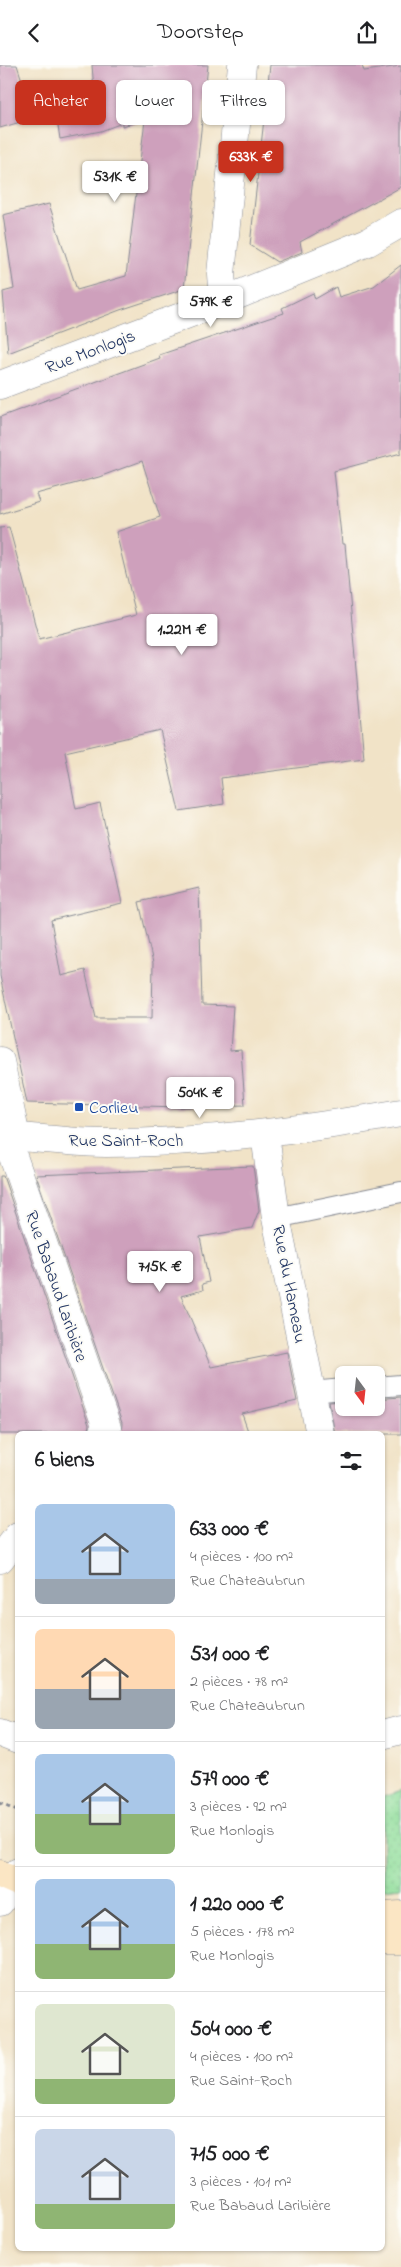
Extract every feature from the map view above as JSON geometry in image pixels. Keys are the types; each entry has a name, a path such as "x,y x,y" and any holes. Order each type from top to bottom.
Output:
{"main road":[{"path":"0,1854 11,1879"},
{"path":"385,1916 401,1915"},
{"path":"385,1941 401,1941"}],"street":[{"path":"223,301 221,274 242,65"},
{"name":"Rue Monlogis","path":"0,385 223,301 368,242 401,223"},
{"path":"0,1061 7,1136"},
{"name":"Rue Saint-Roch","path":"7,1136 104,1143 200,1141 265,1134 401,1113"},
{"name":"Rue du Hameau","path":"265,1134 276,1218 319,1431"},
{"name":"Rue Babaud Laribière","path":"7,1136 107,1428 104,1431"},
{"path":"0,1559 15,1540"},
{"path":"385,1734 401,1730"},
{"path":"0,1733 15,1739"}],"lane":[{"path":"276,1218 401,1192"},
{"path":"385,1386 401,1385"},
{"path":"311,1392 335,1390"}],"path":[{"path":"0,1802 15,1809"}],"green space":[{"path":"401,1791 401,1887 385,1889 385,1796"}],"building":[{"path":"0,65 17,65 22,80 15,80 15,124 0,128"},
{"path":"92,65 208,65 206,80 202,80 202,121 184,289 120,310 8,353 3,292 14,289 3,215 49,204 77,290 126,276 144,125 192,125 192,80 116,80 117,125 101,131 60,139 58,125 106,125 106,80 93,80"},
{"path":"270,65 362,65 364,71 401,66 401,187 300,242 302,252 277,262 250,245 263,125 285,125 285,80 268,80"},
{"path":"401,265 401,453 334,471 342,544 345,544 364,759 221,778 224,804 179,811 160,730 65,752 76,809 100,803 122,903 51,920 61,976 85,970 96,1018 152,1018 153,963 139,902 199,888 202,1005 233,1006 230,1051 241,1050 245,1105 181,1107 27,1103 0,976 0,528 9,527 39,639 136,615 116,532 160,517 142,461 99,477 36,494 39,502 0,514 0,417 160,358 159,355 284,313 282,308 313,293 315,299 336,287 339,297 374,286"},
{"path":"253,1166 259,1210 252,1228 200,1237 209,1282 202,1284 203,1290 181,1296 211,1367 287,1352 297,1401 242,1414 248,1431 121,1431 122,1423 36,1175"},
{"path":"0,1176 3,1176 89,1425 88,1431 15,1431 15,1434 0,1434"},
{"path":"401,1397 401,1434 385,1434 385,1431 334,1431 329,1402 335,1402 335,1416 385,1416 385,1398"}],"place":[{"name":"Corlieu","path":"79,1107"}]}
